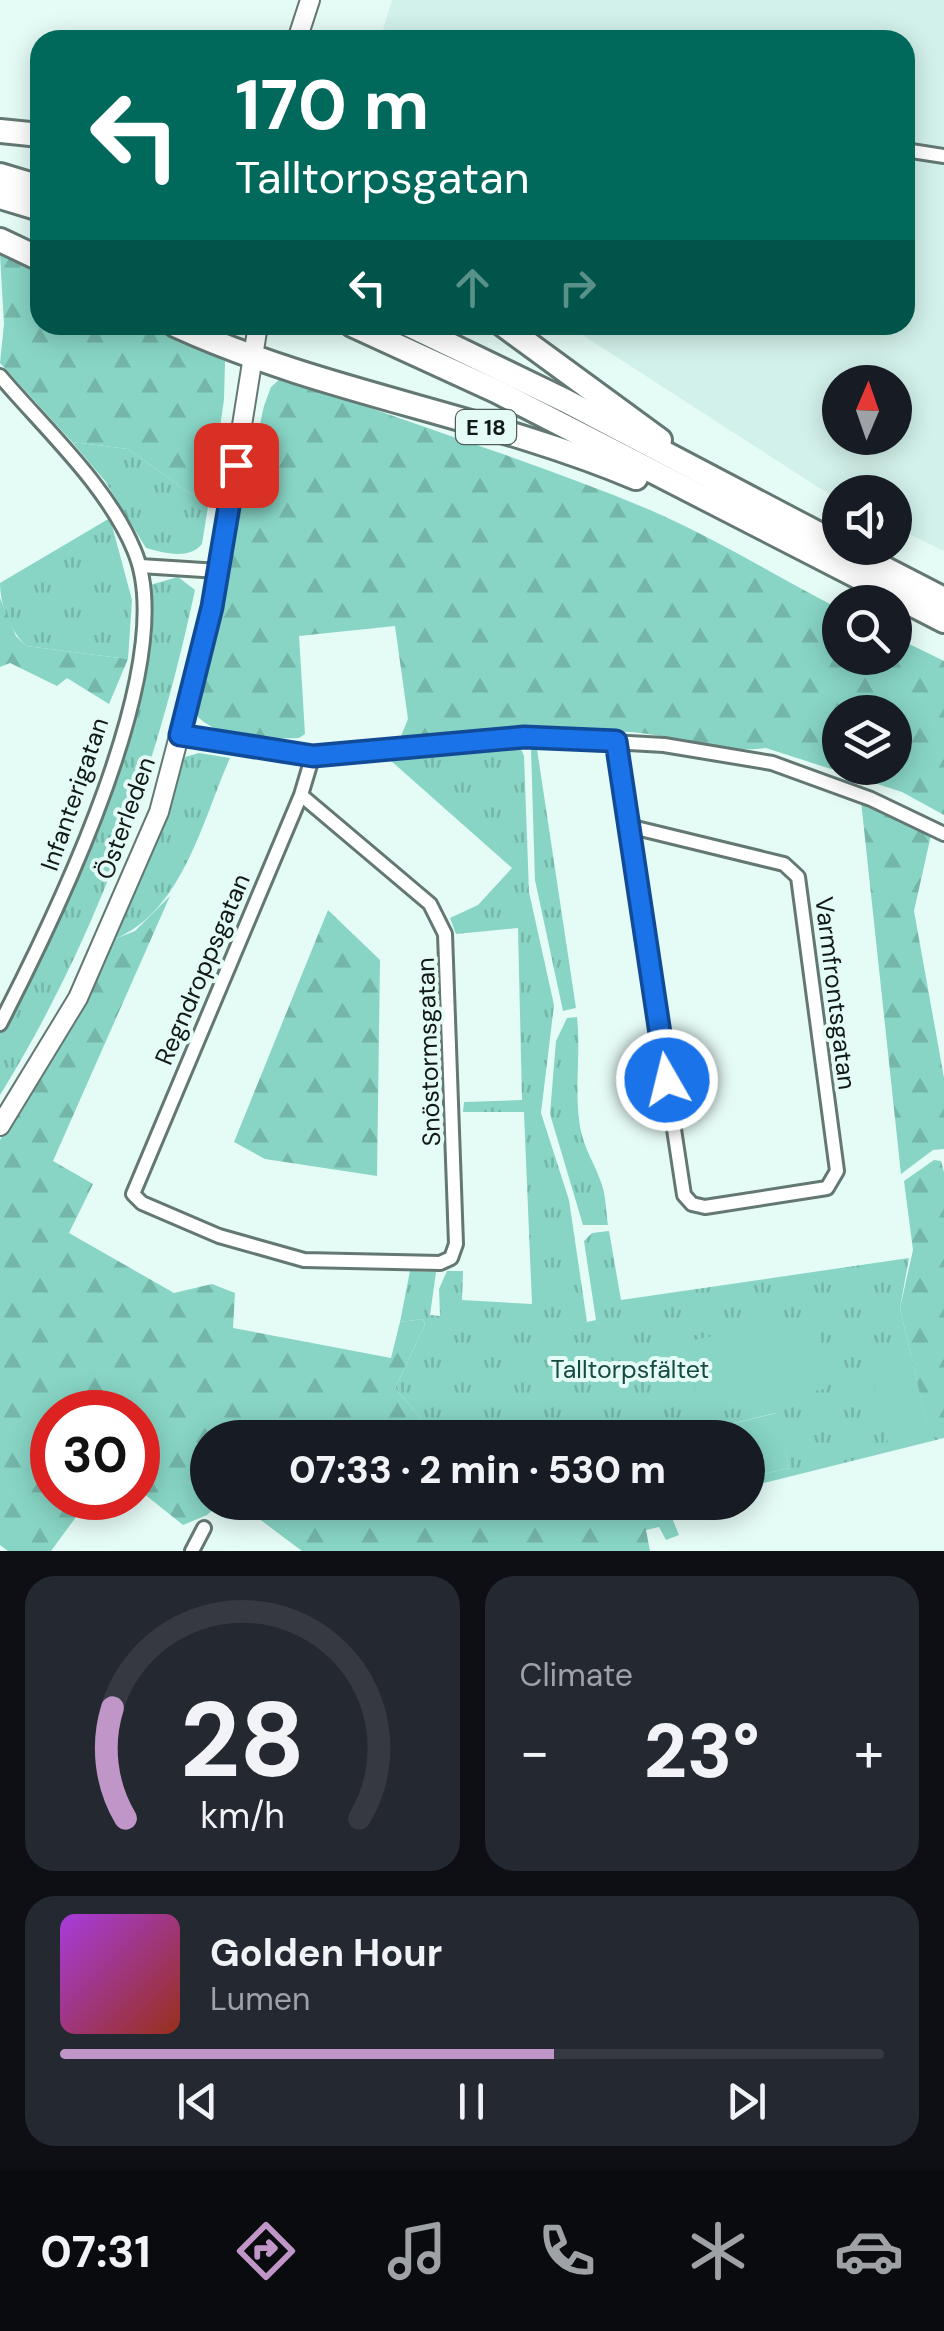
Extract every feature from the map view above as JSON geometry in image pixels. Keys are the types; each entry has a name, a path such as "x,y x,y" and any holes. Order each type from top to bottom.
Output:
{"highway":[{"path":"0,130 30,134"},
{"path":"0,175 30,184"},
{"path":"0,197 30,206"},
{"path":"0,240 30,254"},
{"name":"E 18","path":"198,335 254,359 555,447 681,500 704,498"},
{"name":"E 18","path":"374,335 496,391 944,621"},
{"name":"E 18","path":"429,335 822,536"},
{"name":"E 18","path":"517,335 659,435 664,453"},
{"name":"E 18","path":"879,565 944,599"}],"main road":[{"path":"300,30 310,0"},
{"name":"Österleden","path":"0,1126 49,1051 100,950 159,812 219,571 257,335"}],"street":[{"path":"915,152 944,156"},
{"name":"Infanterigatan","path":"0,376 102,496 140,566 140,661 116,751 50,924 0,1024"},
{"path":"140,566 219,571"},
{"path":"180,735 313,756 524,737 616,741 772,764 871,799 944,834"},
{"path":"616,741 632,826"},
{"name":"Regndroppsgatan","path":"313,756 301,795 136,1180 136,1200 219,1236 304,1260 440,1263 454,1252"},
{"name":"Snöstormsgatan","path":"301,795 387,865 430,904 440,920 448,947 454,1252"},
{"name":"Varmfrontsgatan","path":"632,826 784,864 798,877 836,1171 827,1188 705,1207 687,1200 632,826"},
{"path":"192,1551 204,1528"}],"shaded area":[{"path":"392,0 944,0 944,551 912,535 912,475 822,475 822,490 582,335 915,335 915,30 383,30"}],"green space":[{"path":"0,255 30,268 30,335 173,335 225,361 224,400 212,481 191,494 128,449 72,442 0,363 4,324"},
{"path":"284,375 559,474 674,521 822,599 822,675 912,675 912,645 944,661 944,815 880,785 912,785 912,695 822,695 822,766 766,748 733,748 600,731 514,732 399,741 408,719 395,626 299,636 305,734 299,738 246,737 208,725 198,717 197,706 271,387"},
{"path":"72,442 128,449 191,494 212,481 202,544 183,554 146,548 105,481"},
{"path":"110,518 132,600 128,659 26,646 7,617 0,583"},
{"path":"178,577 195,590 142,787 66,976 0,1095 0,1030 48,946 66,903 107,794 146,671 153,624 150,585"},
{"path":"0,598 16,636 26,646 128,659 109,704 67,678 57,686 10,663 0,667"},
{"name":"Talltorpsfältet","path":"503,745 520,747 524,756 529,892 554,1005 541,1113 569,1200 587,1322 596,1320 584,1241 592,1233 609,1231 621,1300 909,1258 900,1308 929,1433 940,1439 765,1483 765,1474 789,1468 775,1413 746,1420 422,1420 395,1388 425,1325 423,1319 400,1322 410,1271 436,1272 430,1315 440,1316 439,1289 447,1271 463,1271 462,1300 532,1304 524,1112 463,1112 464,1102 522,1100 518,928 456,934 450,918 478,905 512,868 390,760"},
{"path":"531,749 537,749 576,1008 563,1011 535,880"},
{"path":"199,753 230,758 187,863 156,909 136,927 112,940 185,757"},
{"path":"861,801 931,835 914,911 944,1078 944,1149 933,1150 901,1174"},
{"path":"170,896 53,1161 93,1184 69,1233 174,1293 212,1284 235,1293 233,1328 391,1358 400,1322 423,1319 425,1325 395,1388 422,1420 190,1420 190,1520 195,1520 183,1525 160,1507 160,1390 30,1390 30,1520 74,1520 51,1551 8,1551 0,1545 0,1140 66,1031 112,940 135,931"},
{"path":"328,910 380,960 377,1176 265,1159 234,1142"},
{"path":"577,1017 580,1127 603,1190 608,1225 583,1225 550,1114 556,1041 567,1018"},
{"path":"934,1160 941,1161 944,1172 944,1438 940,1439 929,1434 900,1308 913,1250 904,1181"},
{"path":"813,1315 828,1388 701,1416 685,1342"},
{"path":"911,1357 929,1434 888,1443 870,1367"},
{"path":"776,1413 789,1468 765,1474 765,1420 747,1420"},
{"path":"261,1520 673,1520 679,1535 666,1540 659,1527 646,1530 650,1551 302,1551"}],"route":[{"path":"236,465 205,644 180,735 313,756 524,737 616,741 632,826 667,1080"}]}
